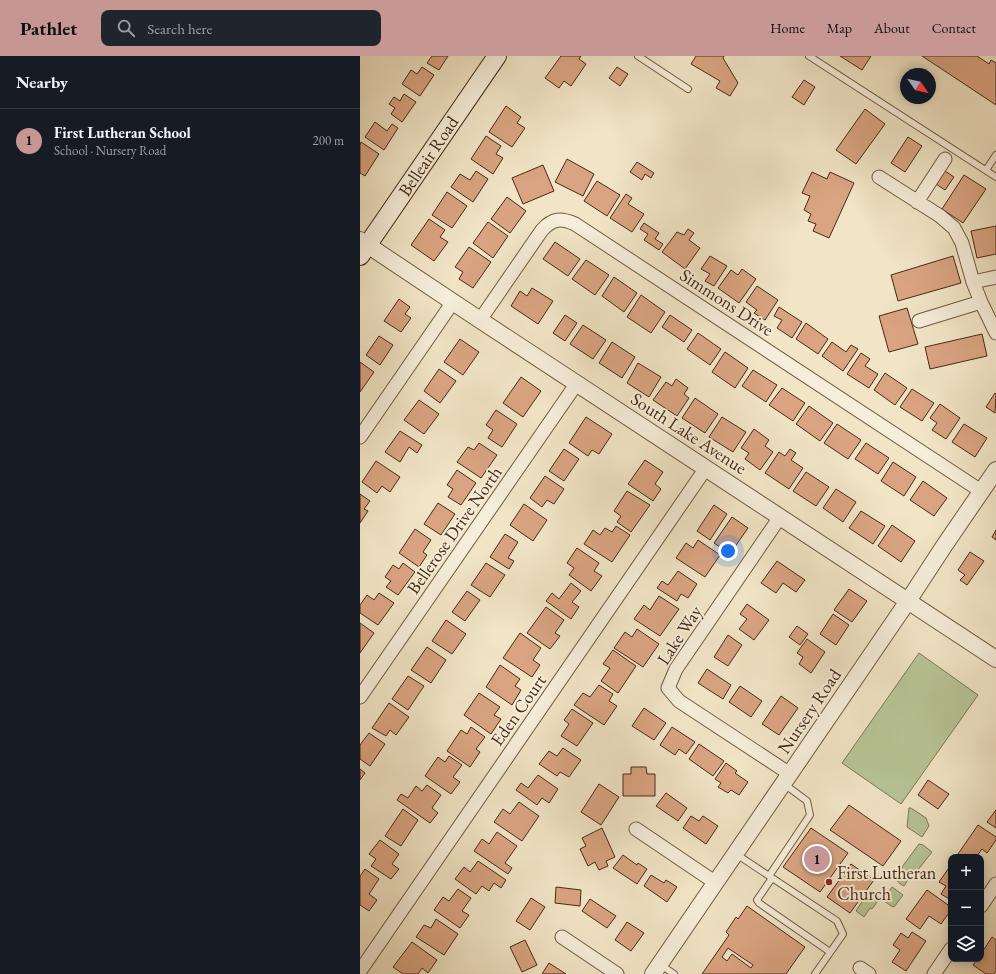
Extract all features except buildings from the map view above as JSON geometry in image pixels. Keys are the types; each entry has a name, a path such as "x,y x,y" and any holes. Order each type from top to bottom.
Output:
{"main road":[{"name":"Belleair Road","path":"363,247 497,56"}],"street":[{"path":"917,202 945,159"},
{"path":"879,177 940,216 954,228 962,243 973,282 996,333"},
{"name":"Simmons Drive","path":"480,320 548,223 557,220 566,220 582,228 981,491"},
{"name":"South Lake Avenue","path":"363,247 453,302 996,659"},
{"path":"973,282 996,277"},
{"path":"360,437 453,302"},
{"path":"918,321 981,302"},
{"name":"Bellerose Drive North","path":"360,697 577,384"},
{"name":"Eden Court","path":"360,971 706,468"},
{"name":"Nursery Road","path":"656,969 736,854 996,470"},
{"name":"Lake Way","path":"780,517 676,669 668,688 679,701 787,779"},
{"path":"636,829 716,883"},
{"path":"984,902 996,884"},
{"path":"562,937 617,974"},
{"path":"934,974 948,953"}],"lane":[{"path":"638,56 688,89"},
{"path":"809,56 996,177"},
{"path":"986,170 996,155"},
{"path":"787,779 807,802 810,815 757,900 759,903 830,952"},
{"path":"736,854 837,922 842,934 815,974"},
{"path":"656,969 674,974"}],"green space":[{"path":"919,653 978,695 901,804 842,763"},
{"path":"909,808 926,818 929,826 922,837 907,827"},
{"path":"919,844 923,845 932,852 913,876 909,878 904,886 897,881 896,878"},
{"path":"892,887 903,895 894,907 883,900"},
{"path":"869,891 880,898 872,909 870,908 864,917 856,911"}],"place":[{"name":"First Lutheran School","path":"817,859"},
{"name":"First Lutheran Church","path":"829,882"}]}
